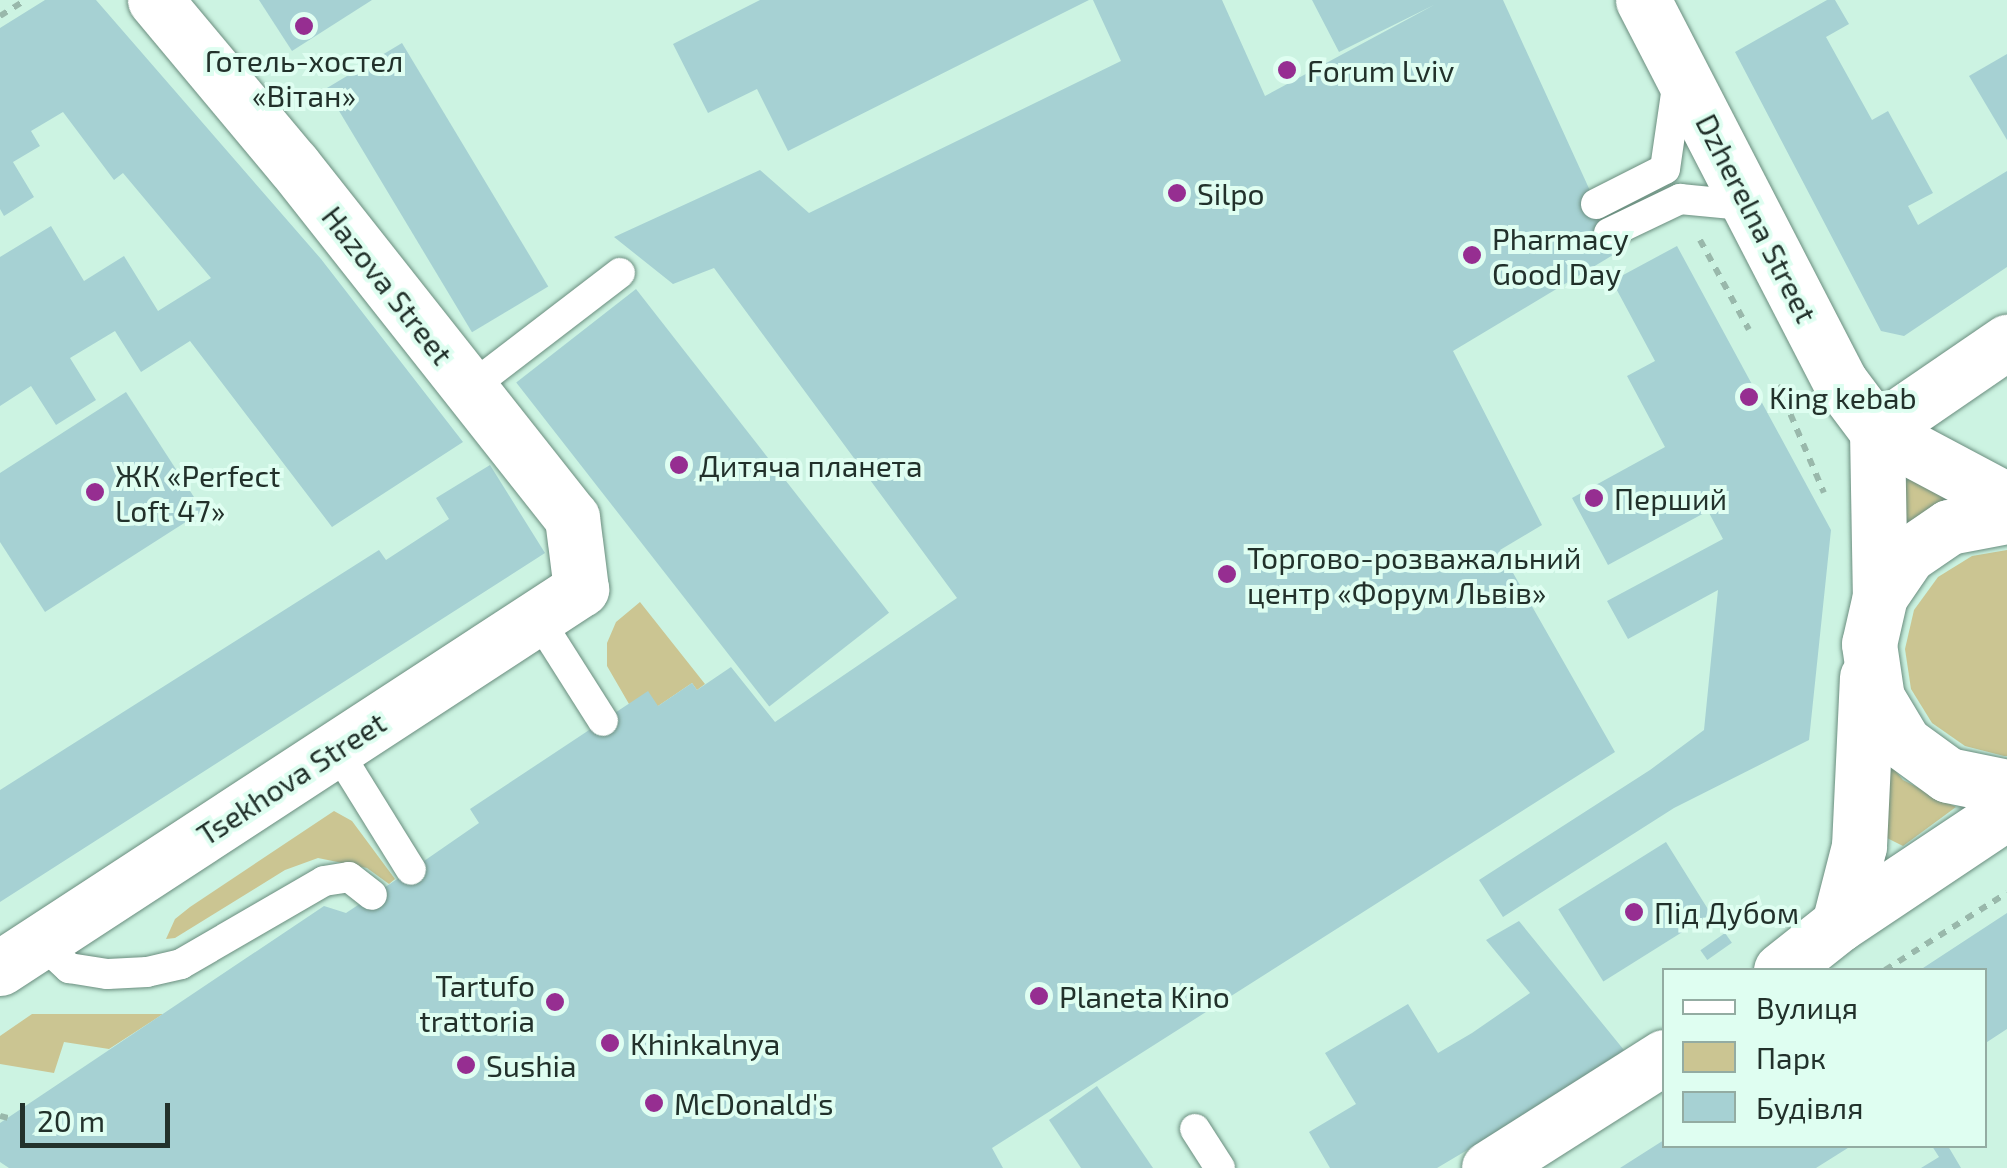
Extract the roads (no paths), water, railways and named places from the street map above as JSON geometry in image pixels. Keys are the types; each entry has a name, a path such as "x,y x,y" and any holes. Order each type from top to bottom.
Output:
{"street":[{"name":"Hazova Street","path":"154,0 293,165 572,518 559,603"},
{"name":"Dzherelna Street","path":"1644,0 1841,383 1877,431 2007,500"},
{"path":"2007,342 1877,431 1874,620 1877,698 1904,743 1948,775 2007,786"},
{"path":"1839,924 1858,846 1874,620 1908,555 1949,527 2007,516"},
{"name":"Tsekhova Street","path":"20,954 559,603"},
{"path":"1784,968 1839,924 2007,812"},
{"path":"1489,1168 1662,1058"}],"lane":[{"path":"1596,204 1666,169 1680,68"},
{"path":"1609,233 1680,199 1751,206"},
{"path":"470,388 620,273"},
{"path":"559,603 603,721"},
{"path":"336,749 411,870"},
{"path":"20,954 68,968 108,974 147,972 181,964 324,881 349,877 372,895"},
{"path":"1196,1129 1220,1168"}],"place":[{"name":"Готель-хостел «Вітан»","path":"304,26"},
{"name":"Forum Lviv","path":"1287,70"},
{"name":"Silpo","path":"1177,193"},
{"name":"Pharmacy Good Day","path":"1472,255"},
{"name":"King kebab","path":"1749,397"},
{"name":"Дитяча планета","path":"679,465"},
{"name":"ЖК «Perfect Loft 47»","path":"95,492"},
{"name":"Перший","path":"1594,498"},
{"name":"Торгово-розважальний центр «Форум Львів»","path":"1227,574"},
{"name":"Під Дубом","path":"1634,912"},
{"name":"Planeta Kino","path":"1039,996"},
{"name":"Tartufo trattoria","path":"555,1002"},
{"name":"Khinkalnya","path":"610,1043"},
{"name":"Sushia","path":"466,1065"},
{"name":"McDonald's","path":"654,1103"}]}
